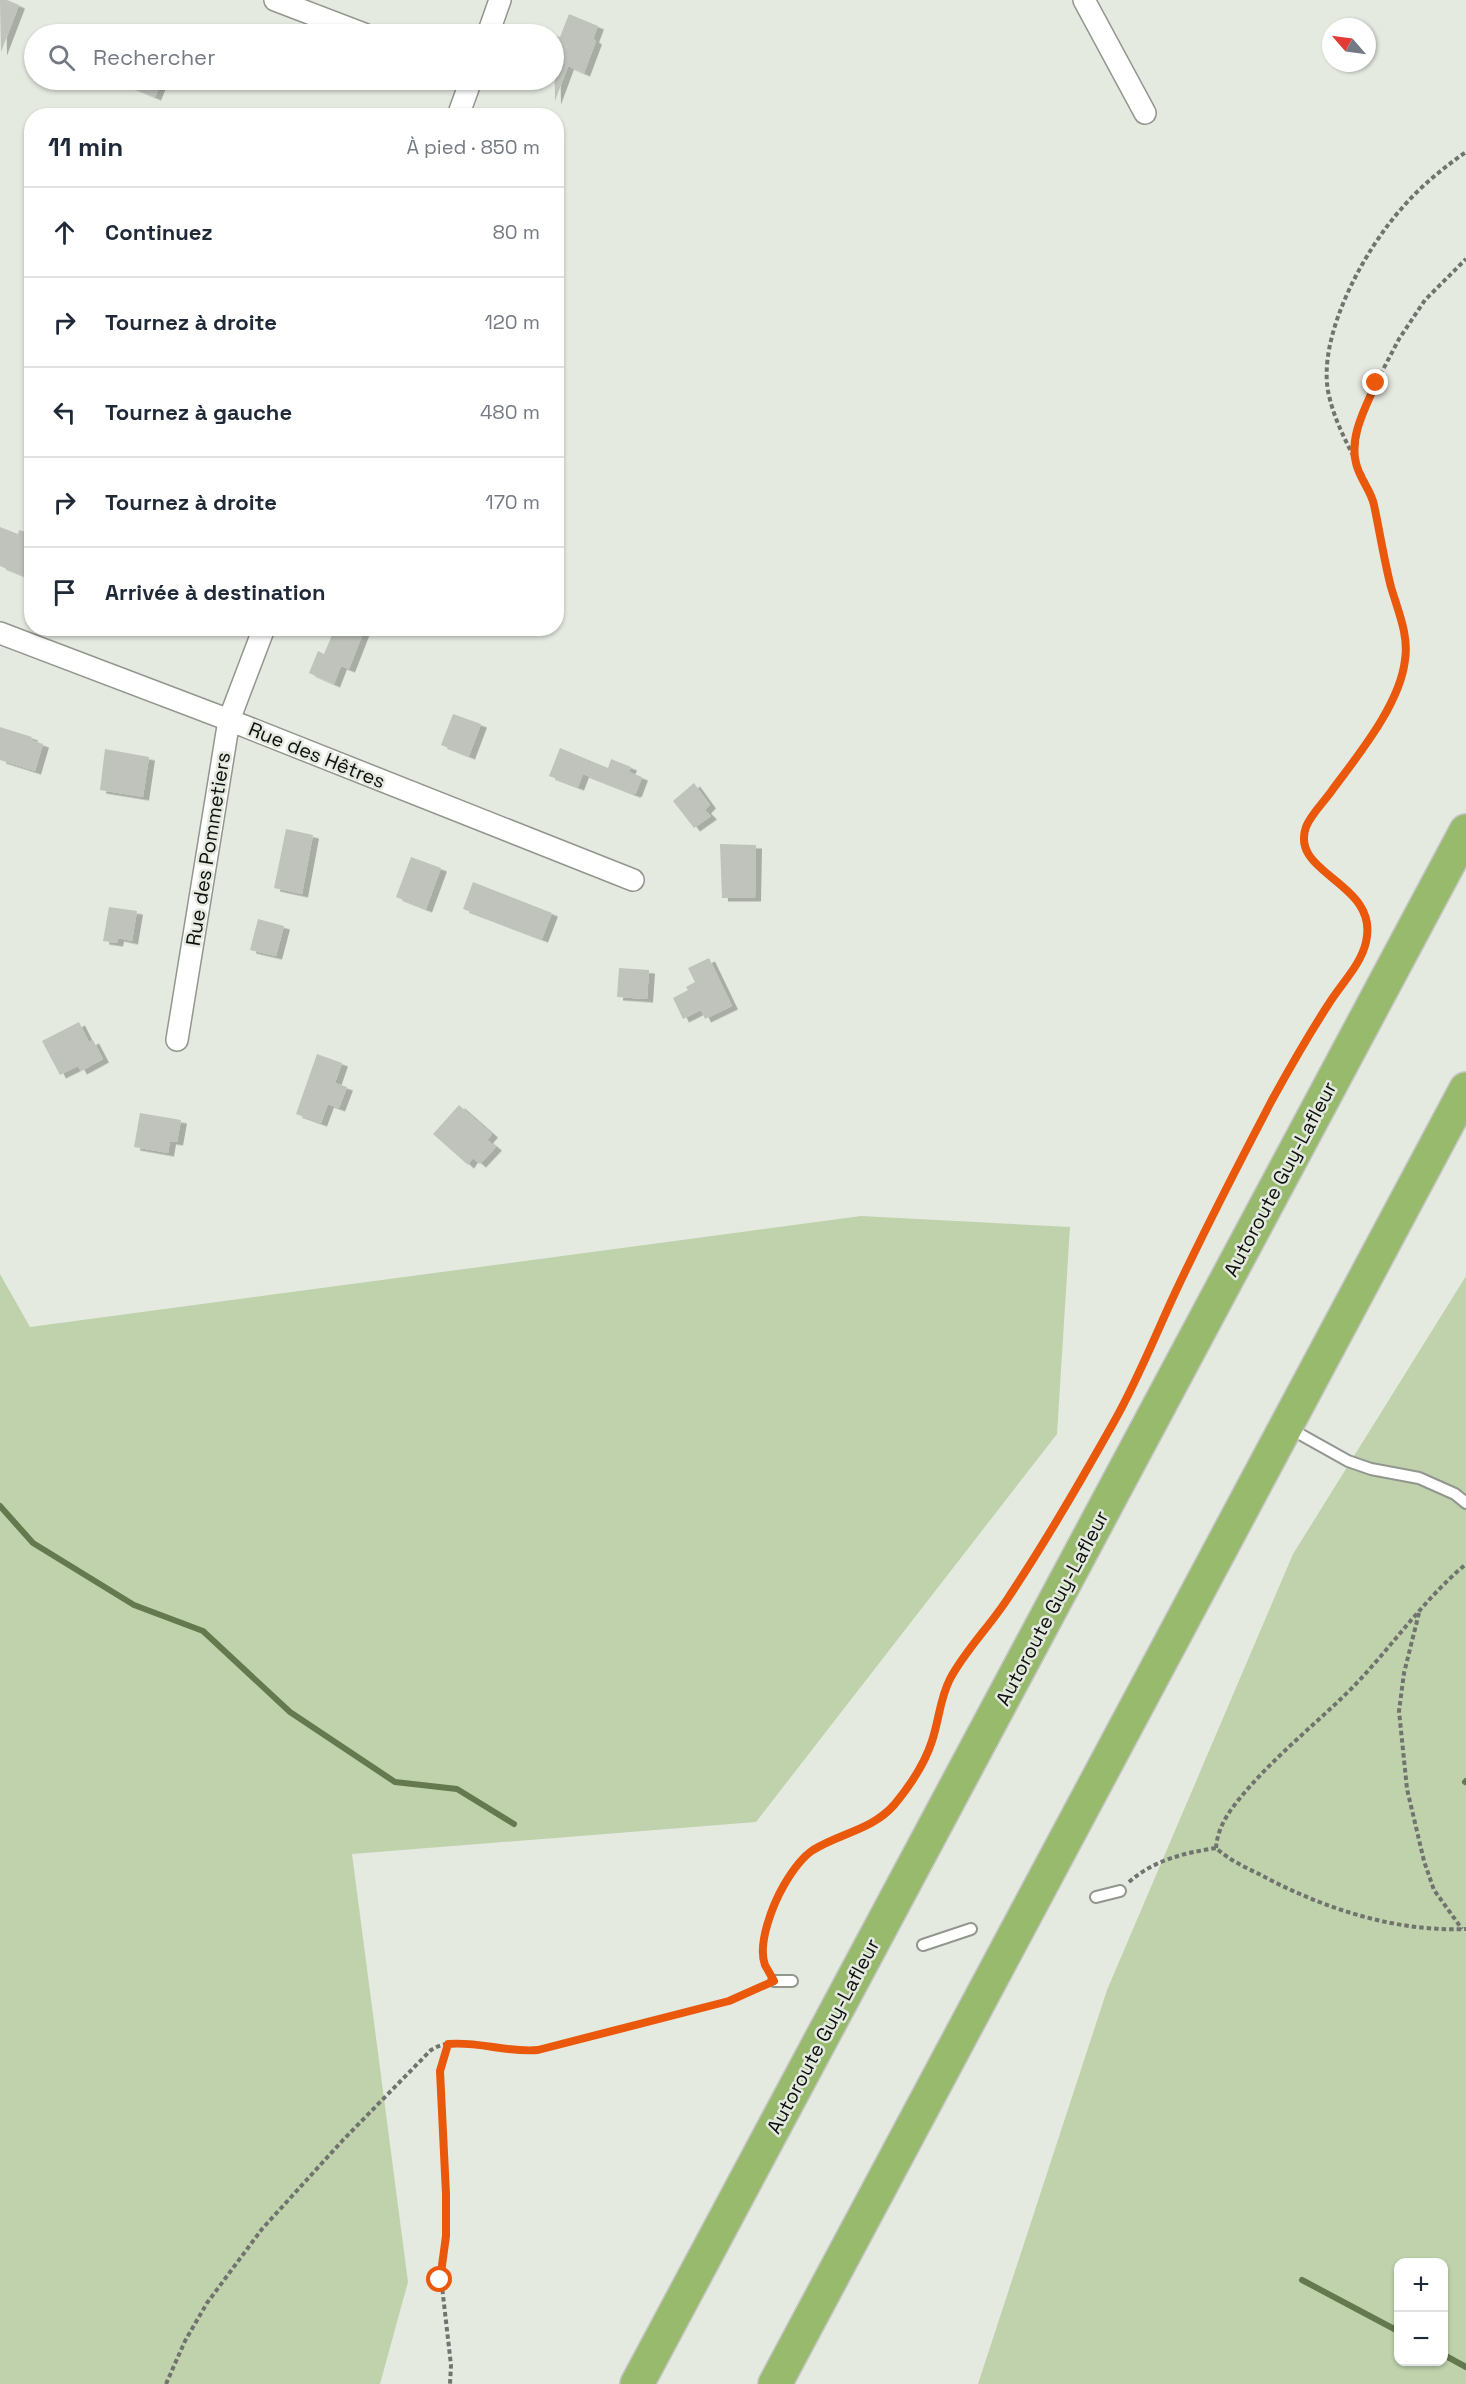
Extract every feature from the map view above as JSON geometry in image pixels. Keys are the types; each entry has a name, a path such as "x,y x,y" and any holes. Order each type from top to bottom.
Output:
{"highway":[{"name":"Autoroute Guy-Lafleur","path":"637,2384 1466,831"},
{"path":"775,2384 1466,1089"},
{"path":"1356,1294 1466,1126"}],"street":[{"path":"275,0 338,24"},
{"path":"492,24 500,0"},
{"path":"1084,0 1145,113"},
{"path":"461,108 467,90"},
{"name":"Rue des Hêtres","path":"0,633 229,720 633,880"},
{"name":"Rue des Pommetiers","path":"177,1040 229,720 261,636"}],"lane":[{"path":"1286,1426 1348,1461 1371,1469 1419,1478 1455,1494 1466,1503"},
{"path":"1096,1897 1120,1891"},
{"path":"923,1945 971,1929"},
{"path":"774,1981 792,1981"}],"path":[{"path":"166,2384 185,2341 207,2302 282,2205 420,2061 438,2046 463,2043 520,2052 538,2050 729,2001 774,1981 763,1962 764,1946 772,1912 785,1883 812,1851 860,1830 883,1816 909,1784 929,1750 943,1695 951,1678 1001,1610 1047,1541 1118,1416 1140,1374 1191,1259 1272,1100 1366,944 1366,917 1360,904 1350,892 1309,856 1305,848 1304,837 1311,818 1380,720 1401,677 1406,658 1405,638 1378,535 1374,504 1341,433 1328,390 1326,371 1328,350 1356,277 1384,230 1441,169 1466,152"},
{"path":"1355,461 1359,423 1376,383 1399,339 1425,300 1466,259"},
{"path":"1216,1848 1216,1838 1223,1823 1246,1790 1353,1687 1420,1610 1466,1564"},
{"path":"1420,1610 1404,1673 1400,1711 1407,1789 1434,1890 1464,1929"},
{"path":"1120,1891 1131,1880 1158,1863 1186,1852 1216,1848 1227,1857 1281,1886 1329,1906 1415,1929 1445,1931 1464,1929"},
{"path":"448,2044 440,2071 446,2194 446,2236 440,2269 451,2365 450,2384"}],"green space":[{"path":"861,1216 1070,1227 1057,1434 756,1822 352,1854 408,2282 380,2384 0,2384 0,1274 30,1327"},
{"path":"1466,1276 1466,2384 978,2384 1107,1990 1293,1554"}],"building":[{"path":"0,0 19,5 1,52"},
{"path":"569,14 598,26 593,39 596,41 584,73 568,66 564,77 564,27"},
{"path":"139,90 158,90 155,97"},
{"path":"555,90 559,90 555,101"},
{"path":"0,527 18,534 19,530 24,532 24,576 0,566"},
{"path":"332,636 362,636 349,669 341,666 334,684 309,673 318,651 324,654"},
{"path":"453,714 481,724 469,756 441,745"},
{"path":"0,727 32,737 31,740 43,744 35,771 0,760"},
{"path":"560,748 608,768 611,759 631,767 629,772 642,777 636,793 583,774 578,787 549,776"},
{"path":"105,749 149,757 143,797 100,790"},
{"path":"694,783 710,805 705,810 711,816 694,828 673,801"},
{"path":"286,829 313,835 302,894 274,888"},
{"path":"720,844 756,845 755,898 722,898"},
{"path":"411,857 441,868 426,909 396,897"},
{"path":"473,882 552,913 542,939 463,909"},
{"path":"109,907 137,911 132,941 118,938 117,943 103,941"},
{"path":"258,919 284,926 276,956 250,950"},
{"path":"709,958 732,1006 705,1019 701,1010 683,1019 673,998 688,990 686,987 695,982 688,968"},
{"path":"619,968 649,970 647,999 617,997"},
{"path":"79,1022 89,1042 93,1040 103,1059 81,1071 78,1066 60,1075 42,1041"},
{"path":"317,1054 342,1063 335,1083 347,1087 339,1108 328,1104 321,1123 296,1114"},
{"path":"459,1105 492,1134 487,1140 496,1147 480,1164 473,1158 468,1165 433,1134"},
{"path":"140,1113 181,1120 177,1142 170,1141 168,1153 134,1147"}],"waterway":[{"path":"0,1506 33,1543 134,1605 203,1631 290,1712 395,1782 457,1789 514,1824"},
{"path":"1302,2280 1394,2329"},
{"path":"1448,2357 1466,2367"}],"route":[{"path":"440,2280 446,2236 440,2071 448,2044 476,2044 520,2052 538,2050 729,2001 774,1981 763,1962 764,1946 768,1922 785,1883 812,1851 860,1830 883,1816 909,1784 929,1750 943,1695 951,1678 1001,1610 1047,1541 1118,1416 1140,1374 1196,1249 1272,1100 1305,1042 1361,955 1366,944 1367,930 1366,917 1360,904 1350,892 1309,856 1305,848 1304,837 1311,818 1380,720 1401,677 1406,658 1405,638 1378,535 1374,504 1355,461 1359,423 1376,383"}]}
